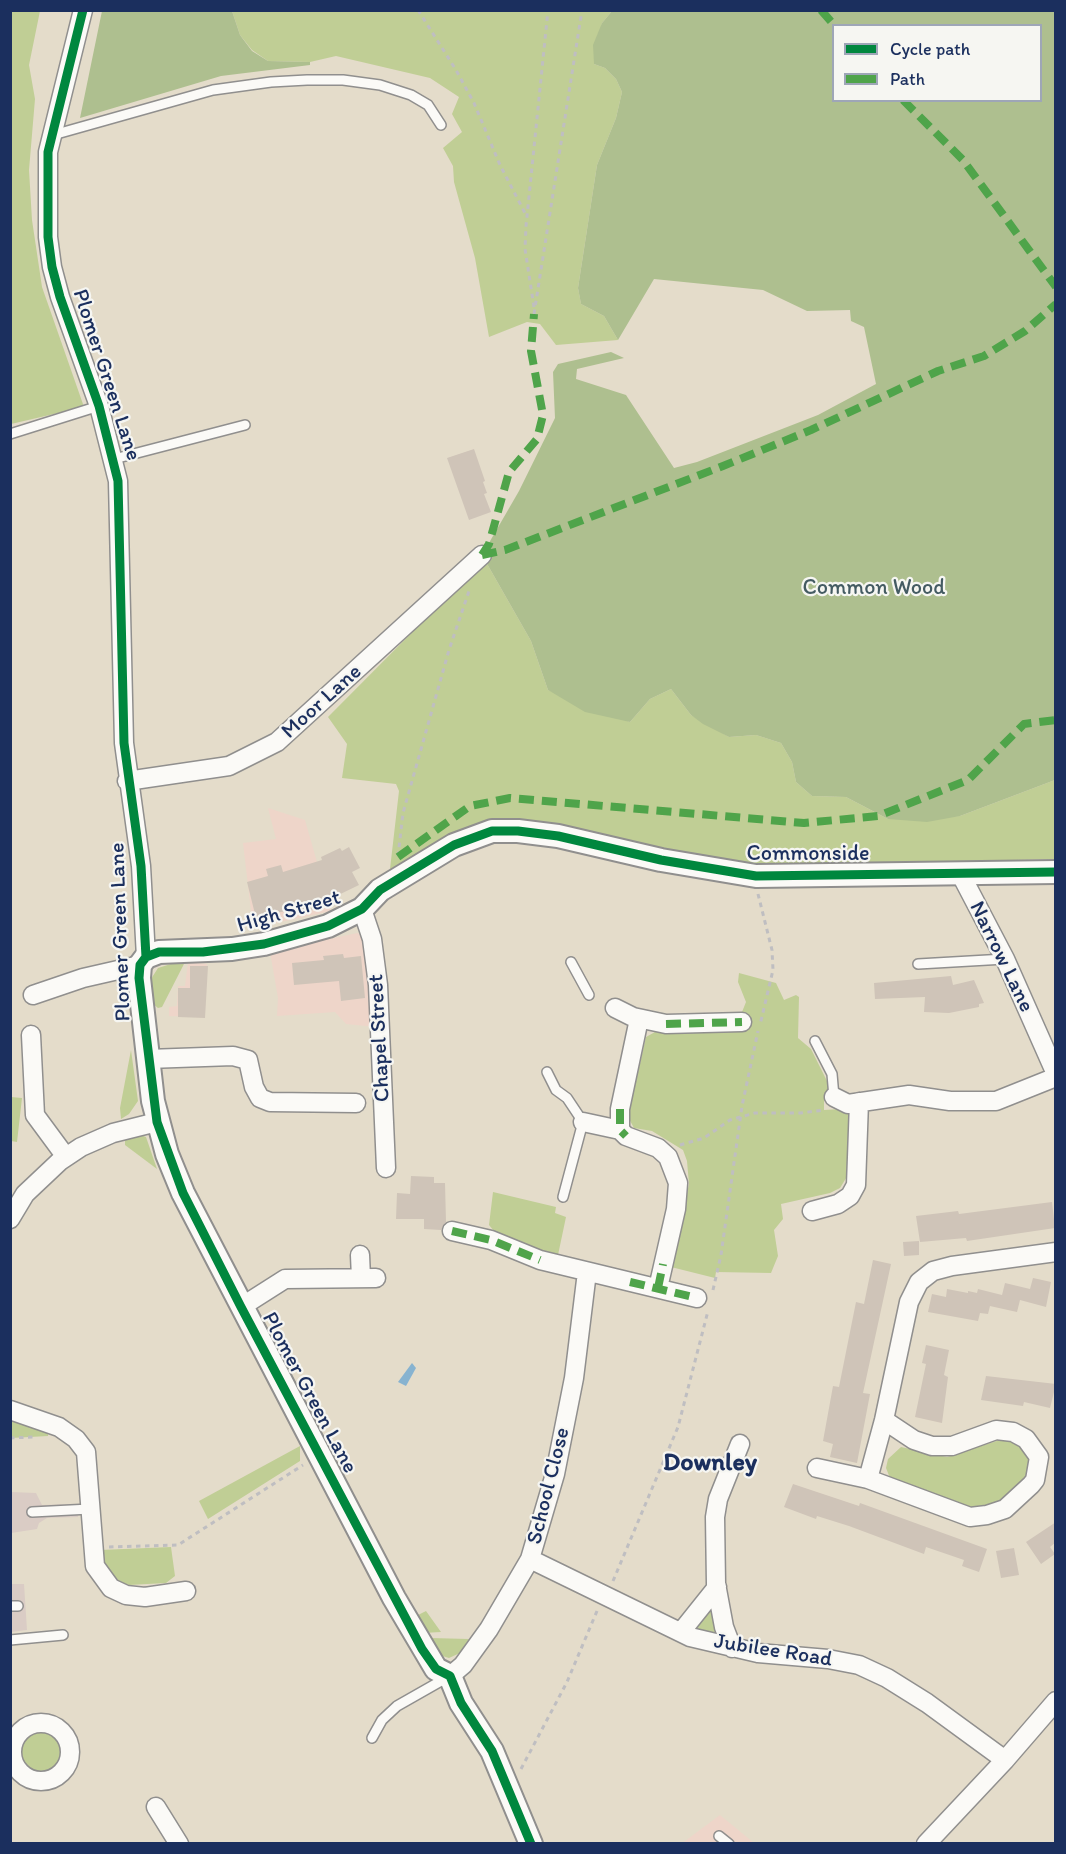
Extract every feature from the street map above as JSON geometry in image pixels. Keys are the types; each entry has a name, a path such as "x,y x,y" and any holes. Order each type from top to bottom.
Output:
{"street":[{"name":"Plomer Green Lane","path":"82,10 46,175 52,267 99,406 118,481 121,531 123,722 127,781 141,866 148,1059 158,1122 183,1193 241,1307 422,1649 436,1669 450,1676 462,1702 492,1751 506,1778 531,1844"},
{"name":"Moor Lane","path":"127,781 230,766 277,742 482,555"},
{"name":"High Street","path":"143,961 159,952 203,952 264,944 328,926 362,909 380,890 454,845 492,831"},
{"name":"Commonside","path":"492,831 518,831 558,836 661,860 751,875 1056,872"},
{"name":"Narrow Lane","path":"960,873 1005,959 1056,1075"},
{"name":"Chapel Street","path":"362,909 372,939 378,985 386,1168"},
{"path":"33,995 143,961"},
{"path":"614,1007 639,1019 666,1024 742,1022"},
{"path":"620,1130 620,1109 639,1019"},
{"path":"31,1035 35,1115 66,1157"},
{"path":"148,1059 233,1056 248,1060 254,1088 260,1098 270,1102 356,1102"},
{"path":"812,1211 838,1204 849,1196 856,1185 847,1101 909,1095 950,1101 996,1101 1056,1075"},
{"path":"10,1219 26,1194 66,1157 81,1147 113,1133 158,1122"},
{"path":"583,1122 620,1130 626,1136 658,1148 668,1157 678,1182 676,1209 658,1288"},
{"path":"452,1231 491,1240 540,1260 706,1301"},
{"path":"868,1479 884,1420 909,1302 919,1282 933,1271 952,1266 1056,1252"},
{"path":"241,1307 285,1279 368,1278 360,1256"},
{"name":"School Close","path":"450,1676 463,1665 489,1629 530,1558 555,1474 574,1378 587,1272"},
{"path":"10,1410 59,1427 76,1439 86,1452 92,1548 95,1566 101,1578 111,1588 126,1595 146,1597 186,1591"},
{"path":"817,1468 868,1479 970,1517 987,1515 1005,1509 1035,1480 1039,1457 1026,1439 1013,1432 996,1430 952,1446 932,1446 914,1440 884,1420"},
{"path":"732,1648 717,1587 715,1517 718,1499 740,1444"},
{"name":"Jubilee Road","path":"530,1558 681,1632 732,1648 758,1653 828,1659 859,1665 887,1678 927,1703 1005,1760"},
{"path":"681,1632 717,1587"},
{"path":"926,1844 1005,1760 1056,1701"},
{"path":"156,1807 179,1844"}],"lane":[{"path":"53,135 213,90 270,82 307,80 343,80 371,84 411,95 428,105 441,125"},
{"path":"10,434 99,406"},
{"path":"114,459 245,424"},
{"path":"918,964 1005,959"},
{"path":"571,962 589,995"},
{"path":"815,1041 847,1101"},
{"path":"547,1072 556,1090 567,1098 583,1122 563,1197"},
{"path":"32,1512 90,1509"},
{"path":"10,1640 63,1635"},
{"path":"372,1738 382,1720 397,1706 450,1676"},
{"path":"719,1836 729,1844"}],"path":[{"path":"417,10 456,70 527,217"},
{"path":"548,10 525,249 534,314 582,10"},
{"path":"398,878 403,813 449,650 471,587"},
{"path":"506,1778 524,1768 567,1682 678,1427 706,1301 721,1255 740,1117 751,1058 773,970 770,940 751,875"},
{"path":"672,1145 699,1140 730,1120 755,1113 819,1111 847,1101"},
{"path":"92,1548 178,1545 320,1454"}],"shaded area":[{"path":"268,808 305,820 331,911 253,928 243,843 276,839"},
{"path":"357,933 363,935 376,1027 346,1024 335,1012 277,1016 278,998 270,952"},
{"path":"188,962 207,964 201,1017 169,1016 169,1007 177,1006 178,986 185,986"},
{"path":"11,1492 36,1493 42,1505 76,1504 78,1517 47,1518 39,1523 37,1529 11,1533"},
{"path":"11,1584 24,1584 27,1630 11,1632"},
{"path":"720,1815 754,1843 681,1844"}],"green space":[{"path":"10,11 40,11 29,65 35,99 29,170 32,220 42,287 84,407 11,424"},
{"path":"102,11 232,11 240,35 252,51 268,61 310,62 310,65 221,76 80,118"},
{"path":"232,11 612,11 602,23 594,64 605,68 616,79 622,92 616,118 597,165 578,288 581,304 604,316 618,340 556,345 540,324 527,322 489,337 475,258 454,182 453,166 443,148 462,132 452,114 459,97 430,78 336,56 310,62 268,61 252,50 240,35"},
{"name":"Common Wood","path":"612,11 1055,11 1055,780 960,816 927,822 888,819 846,797 812,796 796,782 792,762 781,743 756,735 729,737 691,715 671,689 650,699 630,722 585,712 548,690 531,641 482,555 519,491 555,418 553,372 558,364 611,352 624,358 577,369 576,379 626,395 674,468 697,462 818,415 876,384 864,327 851,321 850,310 807,311 763,290 654,279 618,340 604,316 581,304 578,288 597,165 616,118 622,92 616,79 605,68 594,64 593,45 602,23"},
{"path":"482,555 531,641 548,690 630,722 650,699 671,689 691,715 729,737 756,735 781,743 792,762 796,782 812,796 846,797 888,819 960,816 1055,780 1055,859 772,866 722,860 495,821 464,829 390,869 399,791 396,784 342,778 347,744 328,717 473,571"},
{"path":"174,963 184,964 162,1007 158,1008 152,1003 151,979 158,968"},
{"path":"739,973 776,983 784,1000 796,995 799,997 798,1038 811,1049 829,1085 824,1110 841,1109 848,1114 848,1175 840,1188 830,1193 781,1204 783,1219 774,1230 778,1256 771,1273 716,1272 715,1278 671,1267 689,1184 687,1161 683,1150 652,1131 634,1128 628,1117 646,1037 655,1032 666,1033 667,1030 740,1017 746,1002 738,982"},
{"path":"131,1050 138,1101 129,1114 121,1119 120,1108"},
{"path":"11,1097 22,1098 17,1142 11,1141"},
{"path":"141,1135 146,1137 157,1169 125,1145 125,1137"},
{"path":"493,1192 556,1207 555,1213 566,1217 558,1255 529,1249 507,1240 494,1231 489,1225"},
{"path":"11,1415 48,1427 48,1436 11,1438"},
{"path":"1003,1439 1013,1439 1033,1454 1034,1476 989,1512 978,1512 890,1478 886,1468 888,1459 901,1447 947,1457"},
{"path":"300,1446 300,1461 208,1519 199,1501"},
{"path":"171,1547 175,1576 166,1583 129,1585 117,1581 100,1557 100,1550"},
{"path":"709,1609 712,1613 716,1635 710,1636 694,1629"},
{"path":"426,1611 441,1632 423,1633 416,1616"},
{"path":"430,1638 469,1639 460,1653 449,1658 436,1654"},
{"path":"40,1726 56,1733 63,1749 56,1765 40,1772 24,1765 17,1749 24,1733"}],"water":[{"path":"412,1363 416,1368 406,1386 398,1382"}],"building":[{"path":"474,449 485,481 483,482 487,493 484,494 491,512 469,520 447,458"},
{"path":"349,847 360,868 352,872 359,885 326,901 327,905 304,913 302,907 256,918 247,882 268,876 266,869 281,865 283,872 322,860 321,857 340,848 342,851"},
{"path":"343,954 344,958 361,956 365,998 341,1001 339,981 294,985 292,963 324,960 323,956"},
{"path":"190,966 208,966 205,1018 178,1017 178,988 190,988"},
{"path":"951,976 953,985 974,980 984,1003 979,1004 979,1007 949,1013 924,1012 925,997 875,999 874,983"},
{"path":"411,1176 434,1177 434,1183 445,1183 446,1222 441,1230 424,1229 424,1219 396,1219 397,1193 410,1194"},
{"path":"1052,1202 1055,1228 967,1241 966,1238 920,1242 916,1216 958,1211 959,1214"},
{"path":"919,1241 919,1255 904,1256 903,1242"},
{"path":"873,1260 891,1264 863,1393 870,1394 857,1463 830,1457 833,1444 823,1441 833,1386 839,1387 856,1302 864,1304"},
{"path":"1033,1278 1051,1282 1046,1307 1020,1300 1017,1312 990,1306 988,1314 980,1313 978,1321 928,1312 932,1294 946,1297 947,1289 977,1293 978,1289 1002,1295 1005,1283 1030,1289"},
{"path":"926,1345 949,1350 944,1375 948,1377 942,1423 915,1417 926,1364 922,1363"},
{"path":"986,1376 1056,1384 1050,1408 1024,1402 1023,1406 981,1400"},
{"path":"793,1484 859,1506 860,1503 987,1549 979,1572 962,1566 964,1560 926,1547 924,1554 849,1526 817,1516 816,1519 784,1507"},
{"path":"1056,1522 1056,1542 1050,1547 1055,1554 1041,1564 1026,1542"},
{"path":"1014,1548 1019,1575 1001,1578 996,1551"}],"marked path":[{"path":"821,10 833,24"},
{"path":"905,102 963,160 1056,287"},
{"path":"482,555 505,550 723,466 811,430 938,371 984,356 1025,331 1056,304"},
{"path":"482,555 489,544 509,472 537,439 543,415 531,351 534,314"},
{"path":"398,857 470,806 510,798 804,823 878,816 968,780 1024,724 1056,720"},
{"path":"666,1024 742,1022"},
{"path":"620,1109 620,1130 626,1136"},
{"path":"452,1231 491,1240 540,1260"},
{"path":"658,1288 663,1264"},
{"path":"630,1282 697,1298"}],"cycle path":[{"path":"83,10 48,152 48,237 52,267 60,297 99,406 118,481 124,743 141,866 146,957 140,965 139,978 157,1122 183,1193 241,1307 422,1649 436,1669 450,1676 461,1703 492,1751 531,1844"},
{"path":"146,957 159,952 203,952 264,944 328,926 362,909 380,890 454,845 492,831 518,831 558,836 661,860 756,876 1056,872"}],"district":[{"name":"Downley","path":"710,1463"}]}
